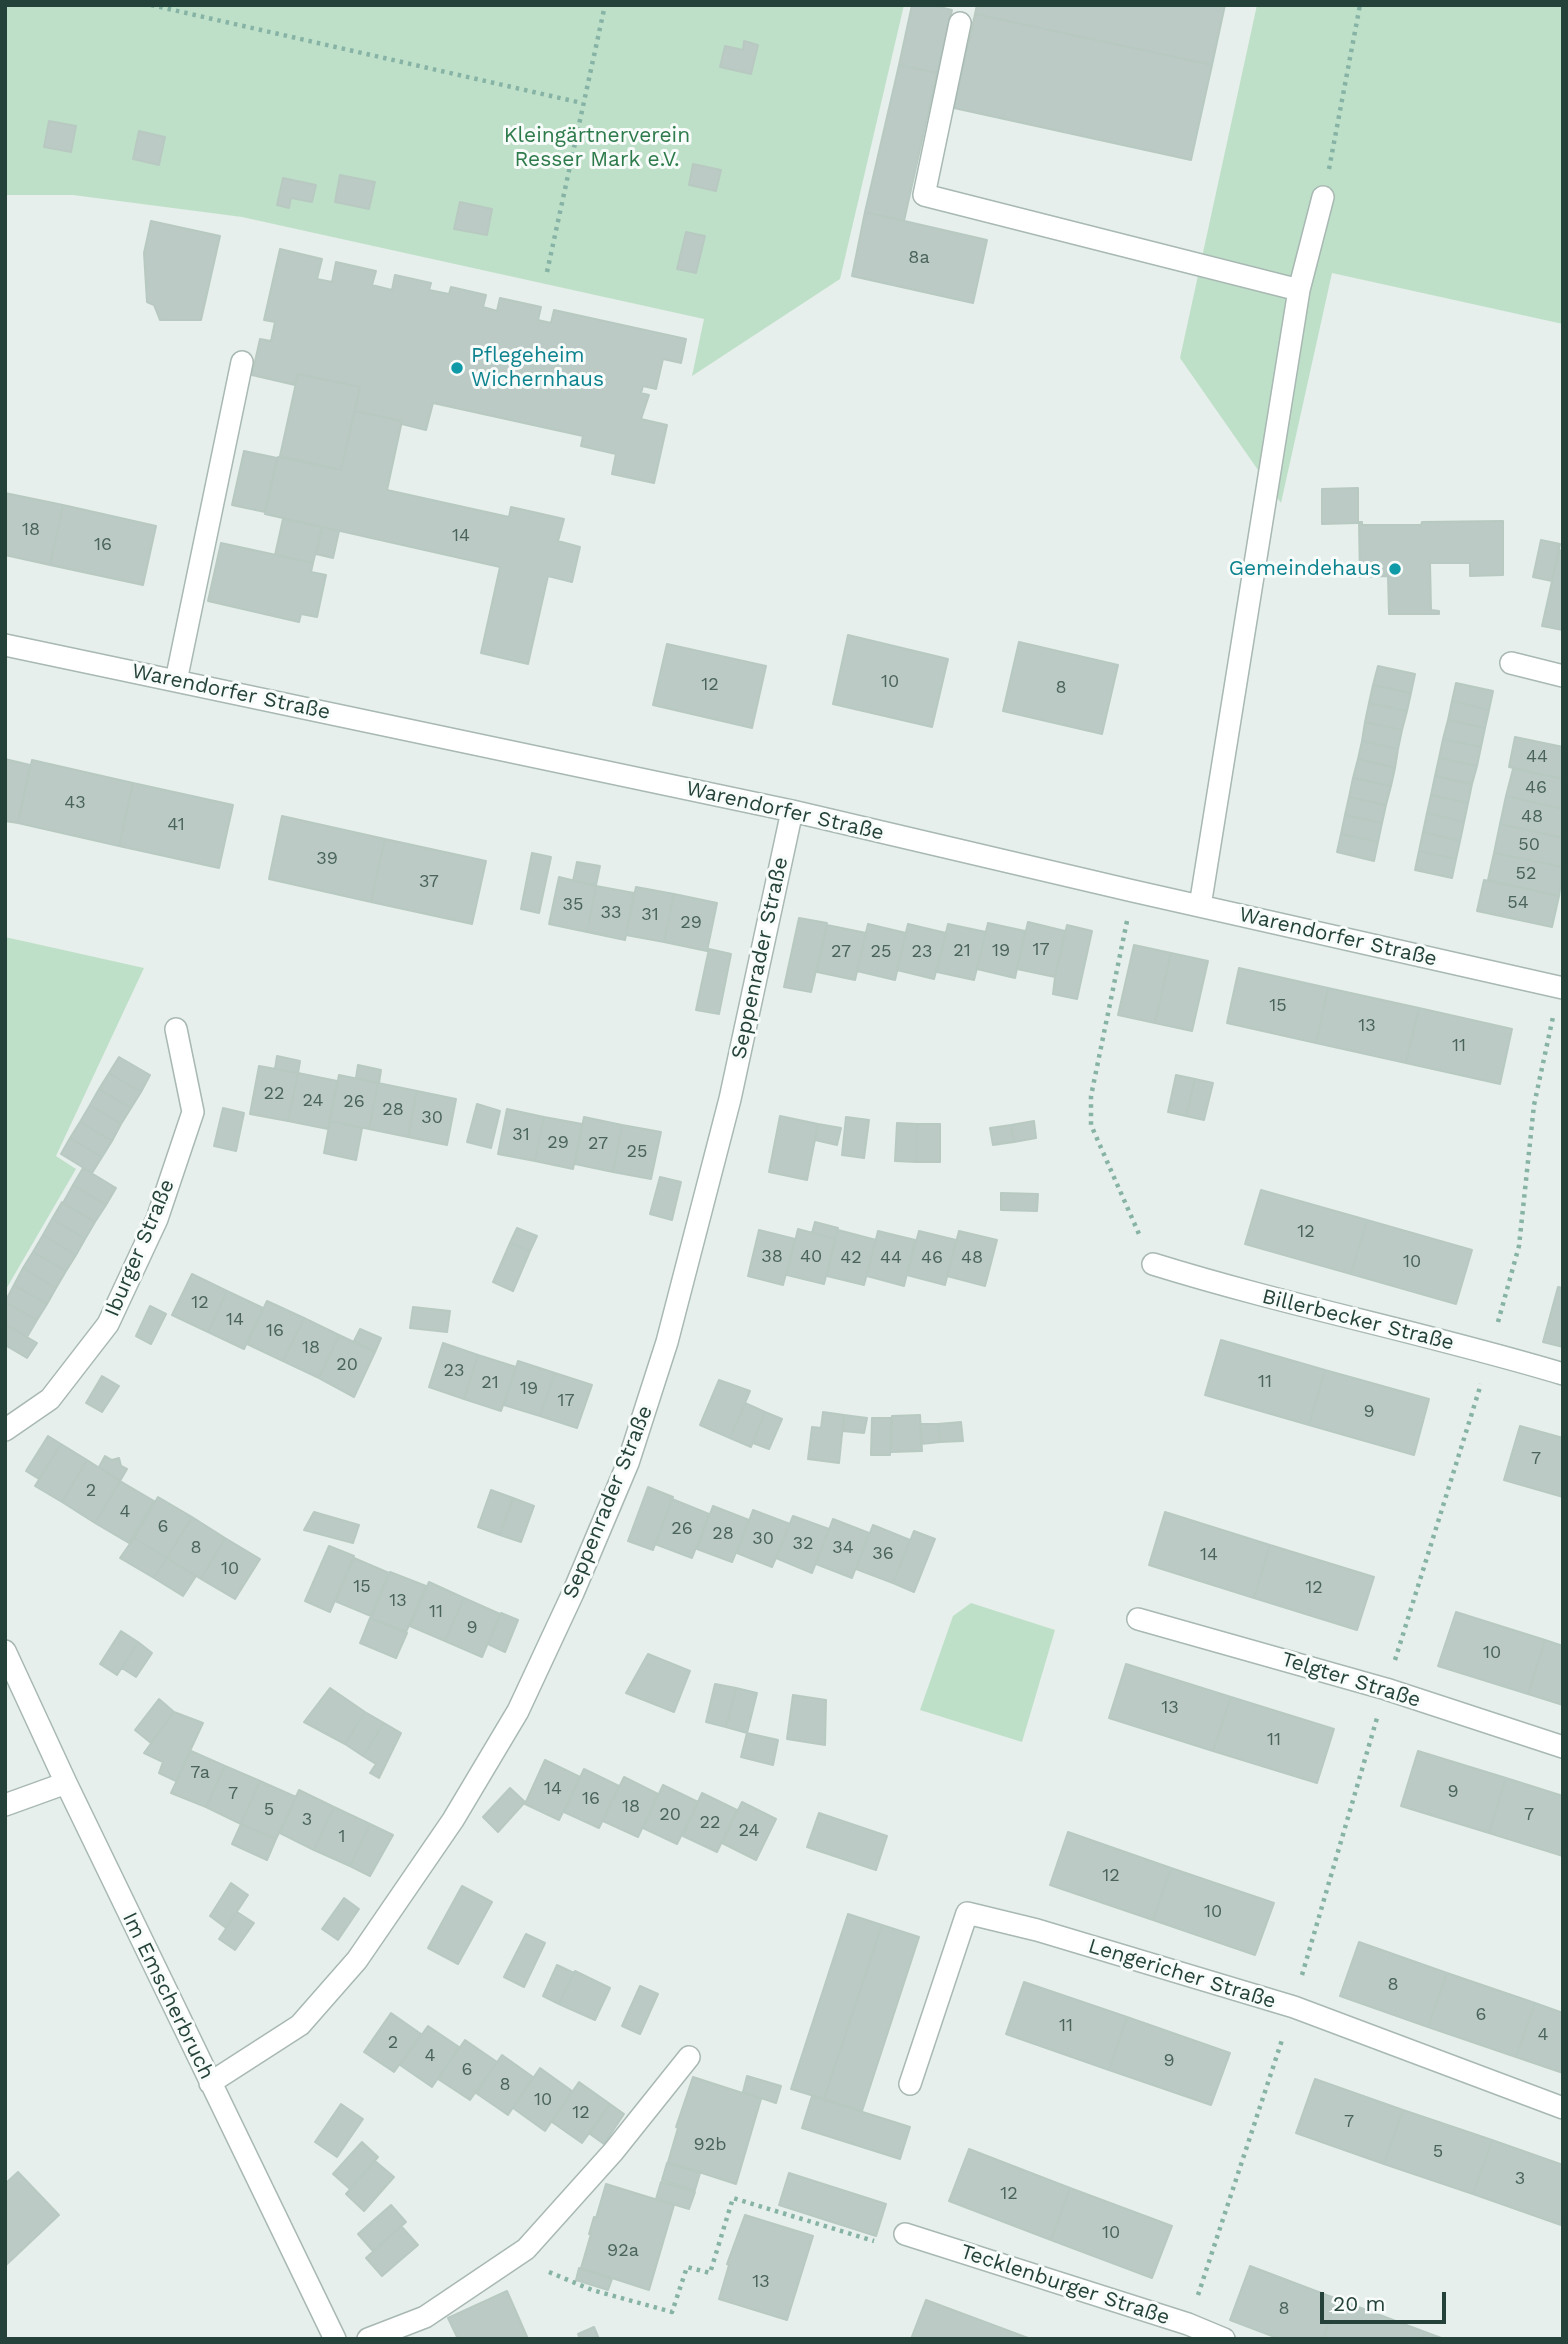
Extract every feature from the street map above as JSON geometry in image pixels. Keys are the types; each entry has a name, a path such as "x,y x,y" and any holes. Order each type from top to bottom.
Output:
{"street":[{"path":"960,23 924,195 1299,290"},
{"path":"1200,906 1299,290 1323,197"},
{"path":"176,681 242,362"},
{"name":"Warendorfer Straße","path":"5,645 792,811 1563,988"},
{"path":"1511,663 1563,676"},
{"name":"Seppenrader Straße","path":"210,2083 300,2025 357,1960 453,1820 518,1711 568,1605 628,1463 667,1342 730,1098 792,811"},
{"name":"Iburger Straße","path":"5,1430 50,1399 107,1324 157,1219 193,1112 176,1029"},
{"name":"Billerbecker Straße","path":"1153,1264 1235,1290 1490,1352 1563,1374"},
{"name":"Telgter Straße","path":"1139,1619 1386,1689 1563,1747"},
{"name":"Im Emscherbruch","path":"5,1651 335,2339"},
{"path":"5,1805 66,1783"},
{"name":"Lengericher Straße","path":"910,2084 967,1913 1037,1930 1294,2007 1563,2108"},
{"path":"368,2339 425,2317 526,2249 613,2152 689,2057"},
{"name":"Tecklenburger Straße","path":"905,2234 1188,2324 1224,2339"}],"path":[{"path":"150,5 582,103"},
{"path":"547,272 605,5"},
{"path":"1323,197 1360,5"},
{"path":"1133,891 1091,1096 1091,1125 1153,1264"},
{"path":"513,2257 592,2290 672,2312 687,2267 710,2273 733,2198 872,2241 905,2234"}],"green space":[{"name":"Kleingärtnerverein Resser Mark e.V.","path":"5,5 904,5 840,279 692,376 704,319 242,217 73,195 5,195"},
{"path":"1257,5 1563,5 1563,324 1332,273 1281,503 1180,358"},
{"path":"5,937 144,968 56,1156 76,1169 5,1291"},
{"path":"971,1603 1055,1630 1022,1742 920,1710 953,1616"}],"building":[{"path":"912,5 931,5 952,10 937,73 899,65"},
{"path":"977,5 1225,5 1212,65 975,14"},
{"path":"975,14 1212,65 1191,160 954,108"},
{"path":"744,41 758,45 751,74 720,67 725,46 743,50"},
{"path":"899,65 937,73 904,221 865,212"},
{"path":"49,121 76,126 71,152 44,147"},
{"path":"139,131 165,137 159,165 133,159"},
{"path":"693,164 721,170 716,191 689,185"},
{"path":"340,175 375,182 369,209 335,202"},
{"path":"283,178 316,185 312,202 291,198 289,208 277,205"},
{"path":"460,202 492,209 487,235 454,229"},
{"path":"865,212 987,240 973,303 852,276"},
{"path":"151,221 220,236 201,320 160,320 154,305 147,302 144,253"},
{"path":"686,232 705,236 696,273 677,269"},
{"name":"Pflegeheim Wichernhaus","path":"280,249 322,259 317,279 332,282 336,262 376,271 372,285 392,290 395,275 431,283 429,290 449,294 451,287 486,295 483,307 497,311 500,298 541,307 538,320 551,323 554,310 686,339 681,363 663,359 656,389 643,386 641,393 649,395 641,419 667,425 654,483 612,474 616,454 581,446 583,436 433,403 426,430 402,424 402,421 355,411 360,387 298,374 295,385 252,375 260,339 271,341 275,322 264,320"},
{"path":"298,374 360,387 341,470 280,456"},
{"path":"355,411 402,421 387,490 509,517 511,507 564,519 558,541 580,547 572,582 548,576 528,664 481,653 500,567 265,514 278,457 341,470"},
{"path":"244,451 277,458 265,512 232,505"},
{"path":"1358,488 1358,523 1322,524 1322,489"},
{"path":"5,493 63,505 50,565 5,555"},
{"path":"63,505 156,526 143,585 50,565"},
{"path":"283,519 322,527 313,563 275,555"},
{"name":"Gemeindehaus","path":"1503,521 1503,575 1470,576 1470,563 1430,563 1431,610 1439,611 1439,614 1389,614 1388,576 1360,577 1359,522 1362,522 1362,525 1421,525 1422,522"},
{"path":"322,527 339,531 333,558 316,554"},
{"path":"1541,540 1560,544 1552,581 1533,577"},
{"path":"221,543 313,563 311,572 326,575 317,617 301,614 299,622 208,601"},
{"path":"1559,550 1563,551 1563,630 1542,626"},
{"path":"848,635 948,659 932,727 833,704"},
{"path":"1019,642 1118,665 1102,734 1003,711"},
{"path":"667,644 766,666 752,728 653,705"},
{"path":"1378,666 1415,674 1411,693 1373,685"},
{"path":"1456,683 1493,691 1489,710 1452,701"},
{"path":"1373,685 1411,693 1407,711 1369,703"},
{"path":"1452,701 1489,710 1485,728 1448,720"},
{"path":"1369,703 1407,711 1402,730 1365,722"},
{"path":"1448,720 1485,728 1481,747 1443,739"},
{"path":"1365,722 1402,730 1398,749 1362,741"},
{"path":"1515,737 1563,747 1563,779 1509,767"},
{"path":"1443,739 1481,747 1477,766 1439,758"},
{"path":"1362,741 1398,749 1395,768 1358,759"},
{"path":"1439,758 1477,766 1472,784 1435,776"},
{"path":"5,759 30,765 18,823 5,821"},
{"path":"1358,759 1395,768 1391,786 1353,778"},
{"path":"32,760 133,783 119,846 18,823"},
{"path":"1513,769 1563,779 1563,809 1506,796"},
{"path":"1435,776 1472,784 1468,803 1431,795"},
{"path":"1353,778 1391,786 1386,805 1349,797"},
{"path":"133,783 233,805 219,868 119,846"},
{"path":"1431,795 1468,803 1464,822 1427,813"},
{"path":"1506,796 1563,809 1563,838 1500,824"},
{"path":"1349,797 1386,805 1382,823 1345,815"},
{"path":"1427,813 1464,822 1460,841 1423,832"},
{"path":"1345,815 1382,823 1378,842 1341,834"},
{"path":"282,816 385,839 371,902 269,879"},
{"path":"1500,824 1563,838 1563,867 1494,853"},
{"path":"1423,832 1460,841 1456,859 1419,851"},
{"path":"1341,834 1378,842 1374,861 1337,852"},
{"path":"385,839 486,861 472,924 371,902"},
{"path":"1419,851 1456,859 1452,878 1415,870"},
{"path":"532,853 551,857 539,913 521,909"},
{"path":"1494,853 1563,867 1559,896 1488,880"},
{"path":"577,862 600,866 596,885 573,881"},
{"path":"559,877 596,886 587,932 549,924"},
{"path":"1484,880 1559,896 1552,927 1477,911"},
{"path":"596,886 634,893 625,940 587,932"},
{"path":"636,887 674,894 664,942 626,935"},
{"path":"674,894 717,903 707,951 664,942"},
{"path":"799,918 827,923 811,992 784,987"},
{"path":"1028,922 1065,931 1055,977 1017,969"},
{"path":"988,923 1025,931 1015,978 977,969"},
{"path":"868,924 906,933 895,980 857,971"},
{"path":"908,924 946,933 934,979 897,970"},
{"path":"948,924 986,932 974,980 937,972"},
{"path":"827,925 866,933 855,980 817,972"},
{"path":"1067,925 1092,931 1077,999 1053,994"},
{"path":"1134,945 1171,953 1155,1023 1118,1015"},
{"path":"709,949 731,954 719,1014 696,1010"},
{"path":"1171,953 1208,961 1192,1031 1155,1023"},
{"path":"1239,968 1328,988 1316,1043 1227,1023"},
{"path":"1328,988 1419,1008 1406,1063 1316,1043"},
{"path":"1419,1008 1512,1029 1500,1084 1406,1063"},
{"path":"277,1056 300,1061 298,1073 275,1069"},
{"path":"119,1057 150,1075 141,1092 109,1073"},
{"path":"358,1065 381,1070 379,1083 356,1078"},
{"path":"259,1066 298,1073 288,1121 250,1114"},
{"path":"109,1073 141,1092 131,1108 99,1089"},
{"path":"298,1073 337,1081 328,1129 288,1121"},
{"path":"339,1075 378,1083 369,1129 330,1121"},
{"path":"1176,1075 1195,1079 1186,1116 1168,1112"},
{"path":"1195,1079 1213,1083 1204,1120 1186,1116"},
{"path":"378,1083 417,1091 408,1137 369,1129"},
{"path":"99,1089 131,1108 121,1124 90,1105"},
{"path":"417,1091 456,1099 447,1145 408,1137"},
{"path":"477,1104 500,1111 491,1148 467,1142"},
{"path":"90,1105 121,1124 112,1141 80,1122"},
{"path":"223,1108 244,1113 236,1151 214,1146"},
{"path":"507,1109 544,1117 535,1161 498,1154"},
{"path":"780,1116 818,1124 807,1180 769,1172"},
{"path":"544,1117 582,1124 573,1169 535,1161"},
{"path":"584,1117 622,1125 613,1172 575,1164"},
{"path":"846,1117 869,1120 864,1158 842,1155"},
{"path":"330,1121 362,1128 356,1160 324,1153"},
{"path":"1034,1121 1036,1138 1014,1142 1011,1125"},
{"path":"80,1122 112,1141 102,1157 70,1138"},
{"path":"897,1123 917,1124 917,1162 895,1161"},
{"path":"818,1124 841,1128 837,1145 815,1140"},
{"path":"917,1124 940,1124 940,1162 917,1162"},
{"path":"622,1125 661,1132 651,1179 613,1172"},
{"path":"1011,1125 1014,1142 993,1145 990,1128"},
{"path":"70,1138 102,1157 92,1173 61,1154"},
{"path":"83,1168 116,1188 106,1205 73,1185"},
{"path":"660,1177 681,1182 672,1220 650,1214"},
{"path":"73,1185 106,1205 95,1222 63,1203"},
{"path":"1261,1190 1367,1220 1351,1274 1245,1244"},
{"path":"1001,1193 1038,1194 1037,1211 1001,1210"},
{"path":"62,1202 95,1222 85,1239 52,1219"},
{"path":"52,1219 85,1239 76,1255 43,1235"},
{"path":"1367,1220 1472,1250 1456,1304 1351,1274"},
{"path":"815,1222 838,1228 835,1239 812,1233"},
{"path":"517,1228 537,1236 530,1251 510,1243"},
{"path":"798,1229 835,1239 824,1284 787,1275"},
{"path":"759,1230 795,1239 783,1285 748,1276"},
{"path":"838,1230 876,1240 864,1285 827,1276"},
{"path":"878,1231 915,1240 904,1286 867,1276"},
{"path":"919,1231 956,1240 945,1285 907,1275"},
{"path":"959,1231 997,1240 985,1286 947,1276"},
{"path":"43,1235 76,1255 66,1271 33,1252"},
{"path":"510,1243 530,1251 513,1291 493,1282"},
{"path":"33,1252 66,1271 56,1288 23,1268"},
{"path":"23,1268 56,1288 47,1304 14,1285"},
{"path":"192,1274 227,1291 208,1332 172,1315"},
{"path":"14,1285 47,1304 37,1320 5,1302"},
{"path":"1558,1287 1563,1288 1563,1347 1543,1342"},
{"path":"227,1291 263,1308 244,1349 208,1332"},
{"path":"267,1301 304,1318 283,1361 247,1344"},
{"path":"5,1302 37,1320 27,1337 5,1324"},
{"path":"150,1306 166,1314 151,1344 136,1336"},
{"path":"413,1307 450,1311 447,1332 410,1328"},
{"path":"304,1318 339,1335 319,1378 283,1361"},
{"path":"5,1324 37,1343 27,1358 5,1345"},
{"path":"360,1329 381,1338 375,1352 354,1341"},
{"path":"339,1335 375,1352 354,1397 319,1378"},
{"path":"1221,1340 1325,1370 1309,1425 1205,1395"},
{"path":"443,1343 478,1355 464,1399 429,1387"},
{"path":"478,1355 516,1367 501,1411 464,1399"},
{"path":"518,1361 555,1373 540,1416 504,1405"},
{"path":"1325,1370 1429,1399 1414,1455 1309,1425"},
{"path":"555,1373 592,1385 577,1428 540,1416"},
{"path":"102,1376 119,1386 102,1412 86,1403"},
{"path":"719,1380 750,1391 730,1438 700,1425"},
{"path":"745,1403 765,1412 751,1447 730,1438"},
{"path":"765,1412 782,1419 769,1449 753,1443"},
{"path":"823,1412 844,1415 839,1463 808,1459 812,1427 821,1428"},
{"path":"844,1415 867,1418 864,1433 843,1431"},
{"path":"920,1415 922,1451 891,1452 892,1416"},
{"path":"872,1418 891,1418 890,1455 871,1455"},
{"path":"961,1422 963,1441 940,1442 938,1424"},
{"path":"920,1424 938,1424 940,1442 921,1444"},
{"path":"1520,1426 1563,1438 1563,1497 1504,1480"},
{"path":"48,1436 61,1444 39,1479 26,1471"},
{"path":"61,1444 87,1460 62,1502 35,1486"},
{"path":"105,1456 112,1460 119,1458 121,1466 127,1469 120,1481 99,1467"},
{"path":"87,1460 120,1481 95,1523 62,1502"},
{"path":"120,1481 154,1501 129,1543 95,1523"},
{"path":"648,1487 673,1497 653,1550 628,1541"},
{"path":"491,1490 513,1498 500,1535 478,1527"},
{"path":"158,1497 192,1517 167,1558 134,1538"},
{"path":"513,1498 534,1506 521,1542 500,1535"},
{"path":"672,1499 709,1514 692,1558 655,1544"},
{"path":"713,1506 749,1520 732,1562 697,1549"},
{"path":"753,1510 790,1524 772,1567 737,1553"},
{"path":"314,1512 359,1525 353,1543 304,1530"},
{"path":"1165,1512 1270,1545 1254,1598 1149,1565"},
{"path":"793,1516 829,1529 812,1573 776,1558"},
{"path":"192,1517 225,1538 201,1579 167,1558"},
{"path":"833,1519 869,1533 852,1578 816,1564"},
{"path":"873,1525 910,1540 893,1583 856,1569"},
{"path":"914,1531 935,1539 914,1592 893,1583"},
{"path":"134,1538 167,1558 154,1578 120,1558"},
{"path":"225,1538 260,1559 235,1599 201,1579"},
{"path":"1270,1545 1374,1577 1357,1630 1254,1598"},
{"path":"329,1546 354,1556 330,1612 305,1601"},
{"path":"167,1558 196,1576 183,1596 154,1578"},
{"path":"354,1558 389,1573 371,1616 335,1601"},
{"path":"390,1572 426,1586 406,1632 371,1618"},
{"path":"429,1582 464,1598 445,1641 410,1626"},
{"path":"464,1598 500,1614 482,1657 445,1641"},
{"path":"1456,1612 1545,1640 1528,1694 1438,1666"},
{"path":"501,1613 518,1620 505,1652 488,1644"},
{"path":"370,1618 407,1633 396,1658 360,1643"},
{"path":"121,1631 138,1642 117,1675 100,1664"},
{"path":"1545,1640 1563,1646 1563,1705 1528,1694"},
{"path":"138,1642 152,1653 136,1677 122,1668"},
{"path":"648,1654 690,1671 674,1712 626,1693"},
{"path":"1126,1664 1231,1697 1213,1751 1109,1718"},
{"path":"715,1684 736,1688 726,1727 706,1722"},
{"path":"330,1688 365,1712 345,1744 304,1722"},
{"path":"736,1688 757,1693 747,1733 726,1727"},
{"path":"793,1695 826,1700 825,1745 787,1739"},
{"path":"1231,1697 1334,1729 1317,1783 1213,1751"},
{"path":"159,1699 174,1712 151,1743 135,1730"},
{"path":"174,1712 203,1723 176,1781 159,1773 163,1762 144,1753"},
{"path":"365,1712 384,1723 363,1756 345,1744"},
{"path":"384,1723 401,1733 379,1778 370,1773 376,1764 363,1756"},
{"path":"747,1733 778,1740 773,1765 741,1757"},
{"path":"191,1751 225,1766 206,1807 171,1793"},
{"path":"1418,1751 1506,1778 1489,1833 1401,1806"},
{"path":"545,1760 580,1777 559,1820 525,1804"},
{"path":"225,1766 260,1781 241,1824 206,1807"},
{"path":"584,1769 619,1786 599,1828 564,1812"},
{"path":"624,1777 658,1794 638,1837 603,1821"},
{"path":"1506,1778 1563,1796 1563,1856 1489,1833"},
{"path":"260,1781 296,1797 276,1839 241,1824"},
{"path":"663,1785 698,1802 677,1844 643,1828"},
{"path":"510,1788 525,1802 498,1832 483,1817"},
{"path":"299,1790 334,1807 314,1850 280,1833"},
{"path":"702,1793 737,1810 717,1852 683,1836"},
{"path":"742,1802 776,1819 756,1860 722,1843"},
{"path":"334,1807 370,1824 350,1866 314,1850"},
{"path":"819,1813 887,1836 876,1870 807,1847"},
{"path":"241,1824 276,1839 267,1860 232,1844"},
{"path":"370,1824 393,1835 370,1876 350,1866"},
{"path":"1068,1832 1171,1868 1153,1920 1050,1885"},
{"path":"1171,1868 1274,1903 1255,1955 1153,1920"},
{"path":"231,1883 248,1895 226,1928 210,1916"},
{"path":"462,1886 492,1902 458,1964 428,1948"},
{"path":"344,1898 359,1909 338,1940 322,1929"},
{"path":"237,1912 254,1923 235,1950 219,1939"},
{"path":"848,1914 882,1925 824,2099 791,2089"},
{"path":"882,1925 919,1937 862,2111 824,2099"},
{"path":"526,1934 545,1943 524,1987 504,1977"},
{"path":"1359,1942 1447,1973 1428,2027 1340,1996"},
{"path":"557,1965 574,1973 559,2004 543,1996"},
{"path":"575,1971 610,1988 595,2020 559,2004"},
{"path":"1447,1973 1535,2003 1516,2057 1428,2027"},
{"path":"1024,1982 1127,2017 1109,2070 1006,2034"},
{"path":"640,1986 658,1994 640,2034 622,2026"},
{"path":"1535,2003 1563,2013 1563,2073 1516,2057"},
{"path":"391,2013 421,2034 394,2072 364,2052"},
{"path":"1127,2017 1230,2053 1211,2105 1109,2070"},
{"path":"428,2026 459,2047 432,2087 400,2065"},
{"path":"465,2040 497,2062 470,2100 438,2079"},
{"path":"502,2055 533,2077 508,2115 476,2093"},
{"path":"540,2068 572,2091 545,2131 513,2108"},
{"path":"747,2076 781,2086 776,2103 743,2092"},
{"path":"693,2077 761,2099 736,2184 668,2162 678,2128 676,2127"},
{"path":"1315,2079 1403,2110 1384,2164 1296,2133"},
{"path":"579,2082 610,2104 582,2143 552,2122"},
{"path":"812,2096 910,2127 900,2159 802,2128"},
{"path":"341,2104 363,2119 337,2157 315,2142"},
{"path":"610,2104 624,2114 604,2144 590,2134"},
{"path":"1403,2110 1492,2140 1473,2194 1384,2164"},
{"path":"1492,2140 1563,2165 1561,2225 1473,2194"},
{"path":"362,2142 378,2157 350,2189 333,2174"},
{"path":"969,2149 1070,2188 1051,2240 949,2201"},
{"path":"375,2161 394,2177 364,2211 346,2194"},
{"path":"667,2163 700,2173 695,2190 662,2180"},
{"path":"18,2172 59,2215 5,2266 5,2184"},
{"path":"789,2173 886,2204 876,2236 779,2205"},
{"path":"661,2182 695,2192 689,2209 656,2199"},
{"path":"606,2184 674,2205 649,2290 581,2268"},
{"path":"1070,2188 1172,2226 1152,2278 1051,2240"},
{"path":"391,2205 406,2222 373,2251 358,2234"},
{"path":"745,2215 813,2236 787,2320 719,2299 729,2265 727,2264"},
{"path":"401,2226 418,2245 382,2276 366,2258"},
{"path":"1250,2266 1337,2299 1323,2339 1280,2339 1230,2320"},
{"path":"579,2268 612,2279 608,2290 576,2280"},
{"path":"507,2291 528,2339 458,2339 448,2318"},
{"path":"1337,2299 1425,2332 1422,2339 1323,2339"},
{"path":"926,2300 1028,2338 911,2339"},
{"path":"594,2327 599,2339 580,2339 578,2334"},
{"path":"1425,2332 1444,2339 1422,2339"}],"place":[{"name":"Pflegeheim Wichernhaus","path":"457,368"},
{"name":"Gemeindehaus","path":"1395,569"}]}
